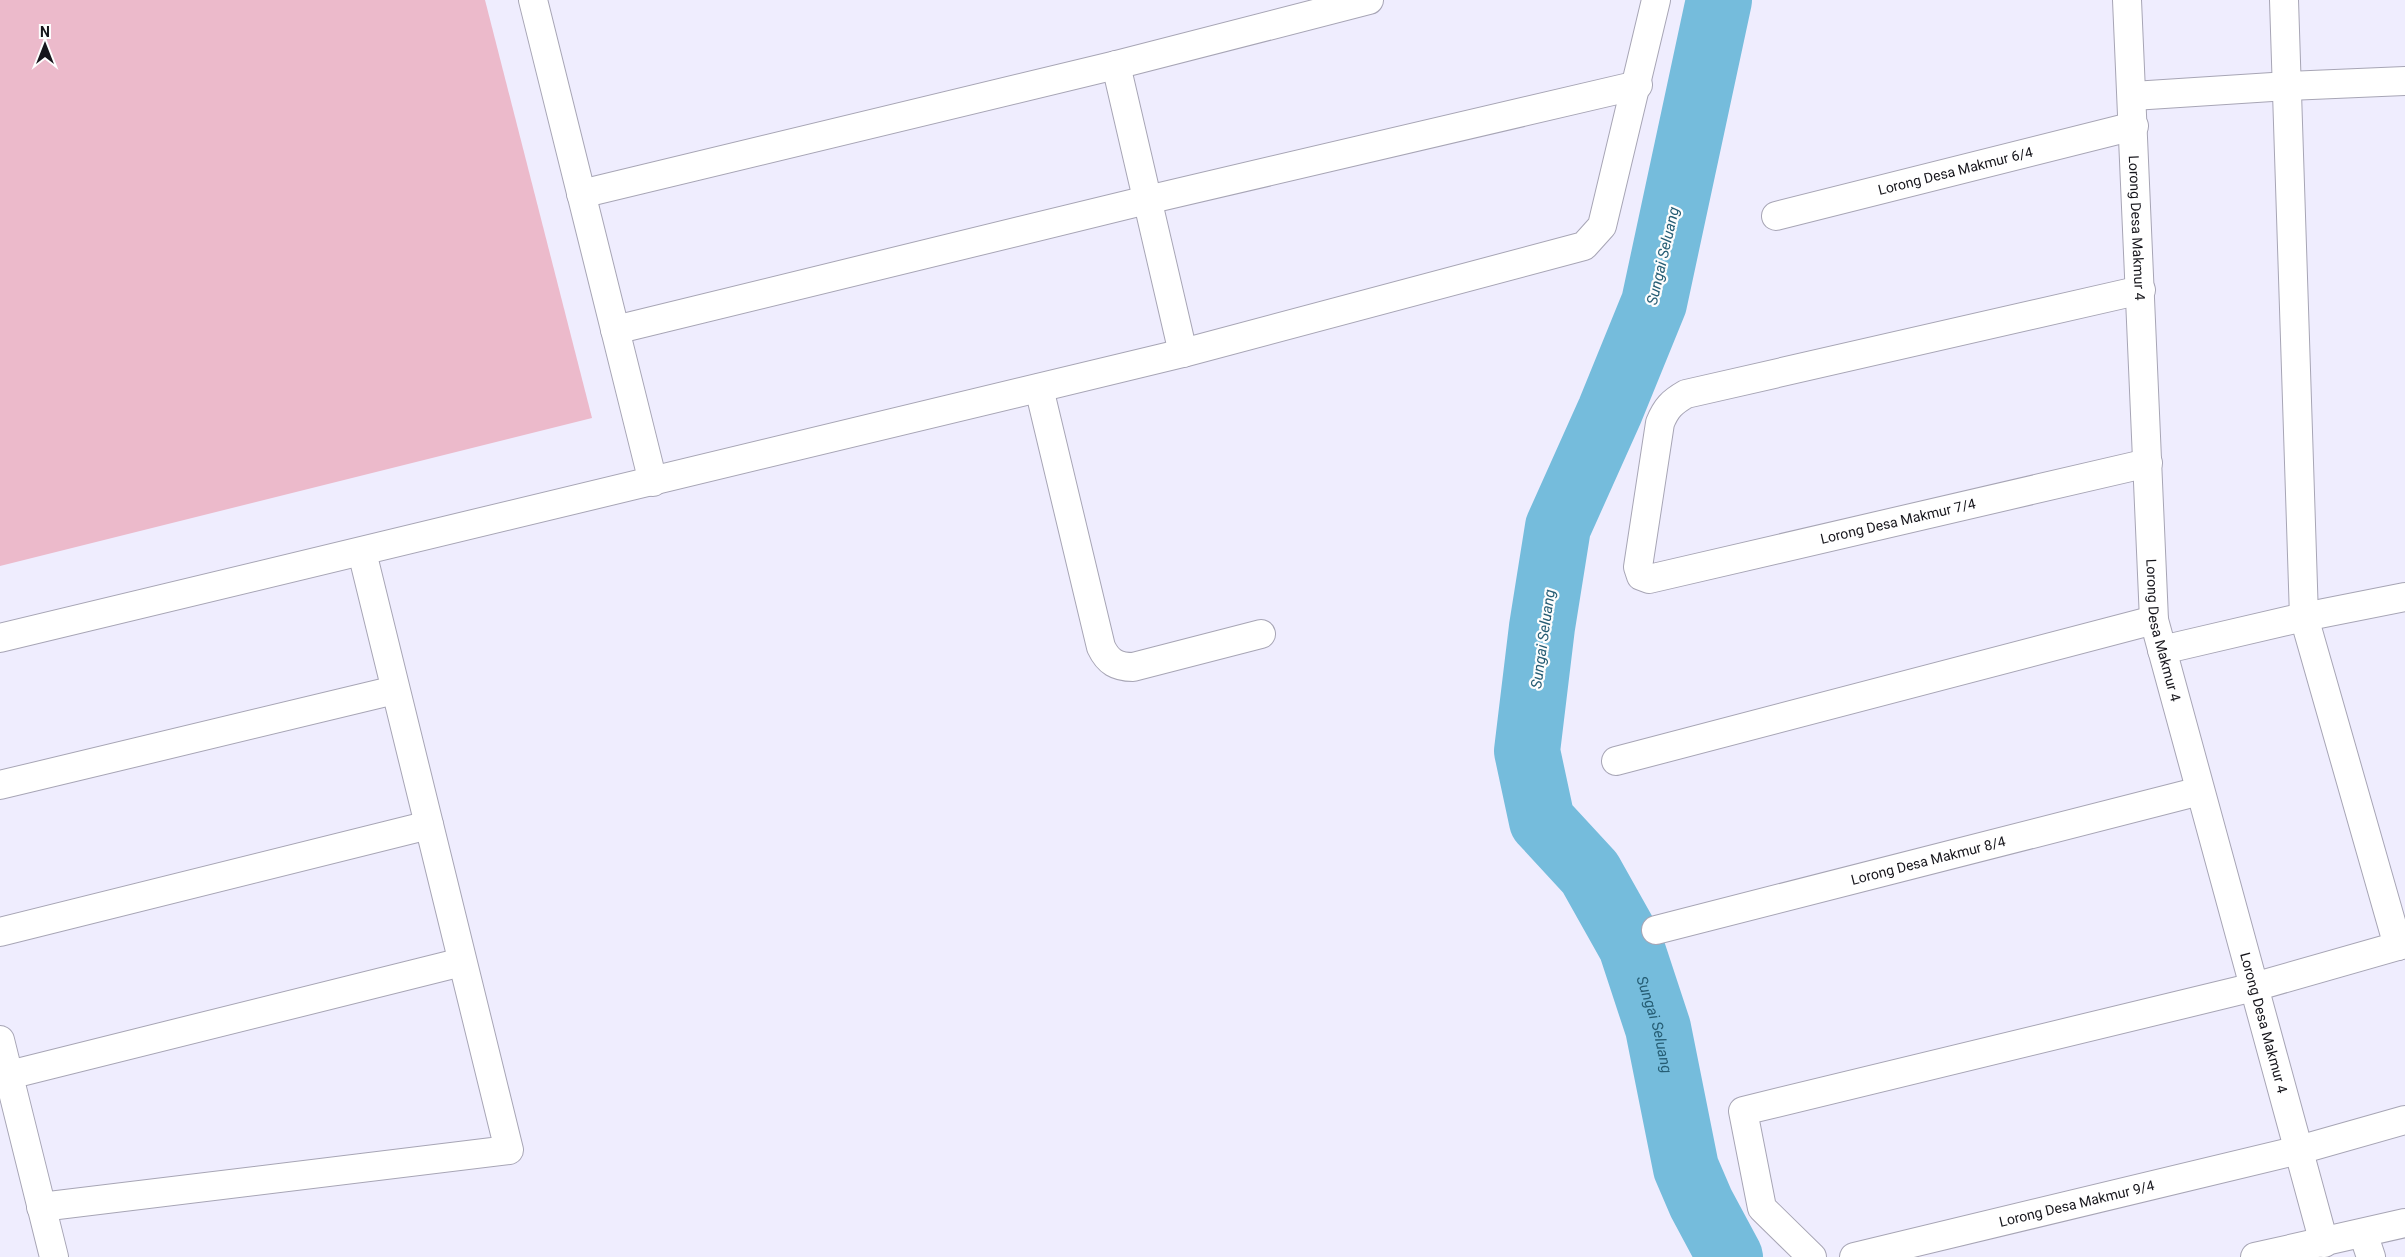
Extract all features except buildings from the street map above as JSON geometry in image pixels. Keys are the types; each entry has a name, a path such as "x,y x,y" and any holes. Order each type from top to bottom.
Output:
{"street":[{"path":"533,0 652,482"},
{"path":"581,194 1116,65 1369,0"},
{"path":"0,638 1184,353 1584,246 1602,226 1638,85 1656,0"},
{"name":"Lorong Desa Makmur 4","path":"2127,0 2133,96 2154,620 2324,1243"},
{"path":"1812,1257 1762,1208 1743,1111 2254,987 2402,945 2304,617 2284,0"},
{"path":"1116,65 1184,353"},
{"path":"2133,96 2405,81"},
{"path":"615,330 1147,200 1638,85"},
{"name":"Lorong Desa Makmur 6/4","path":"1776,216 2134,126"},
{"name":"Lorong Desa Makmur 7/4","path":"2141,290 1686,394 1668,405 1660,423 1638,567 1641,576 1649,579 2148,463"},
{"path":"1039,388 1099,637 1106,656 1113,663 1123,667 1133,667 1261,634"},
{"path":"41,1207 509,1150 362,552"},
{"path":"2162,650 2304,617 2405,597"},
{"path":"1616,761 2154,620"},
{"path":"0,785 395,690"},
{"name":"Lorong Desa Makmur 8/4","path":"1656,930 2200,791"},
{"path":"0,932 429,825"},
{"path":"9,1076 462,962"},
{"path":"0,1040 54,1257"},
{"name":"Lorong Desa Makmur 9/4","path":"1854,1257 2299,1150 2405,1120"},
{"path":"2255,1257 2324,1243 2367,1245 2405,1223"}],"shaded area":[{"path":"0,0 485,0 592,418 0,566"}],"waterway":[{"name":"Sungai Seluang","path":"1719,0 1654,303 1610,411 1558,527 1542,627 1527,751 1542,821 1590,873 1631,946 1658,1028 1686,1168 1701,1203 1730,1257"}]}
